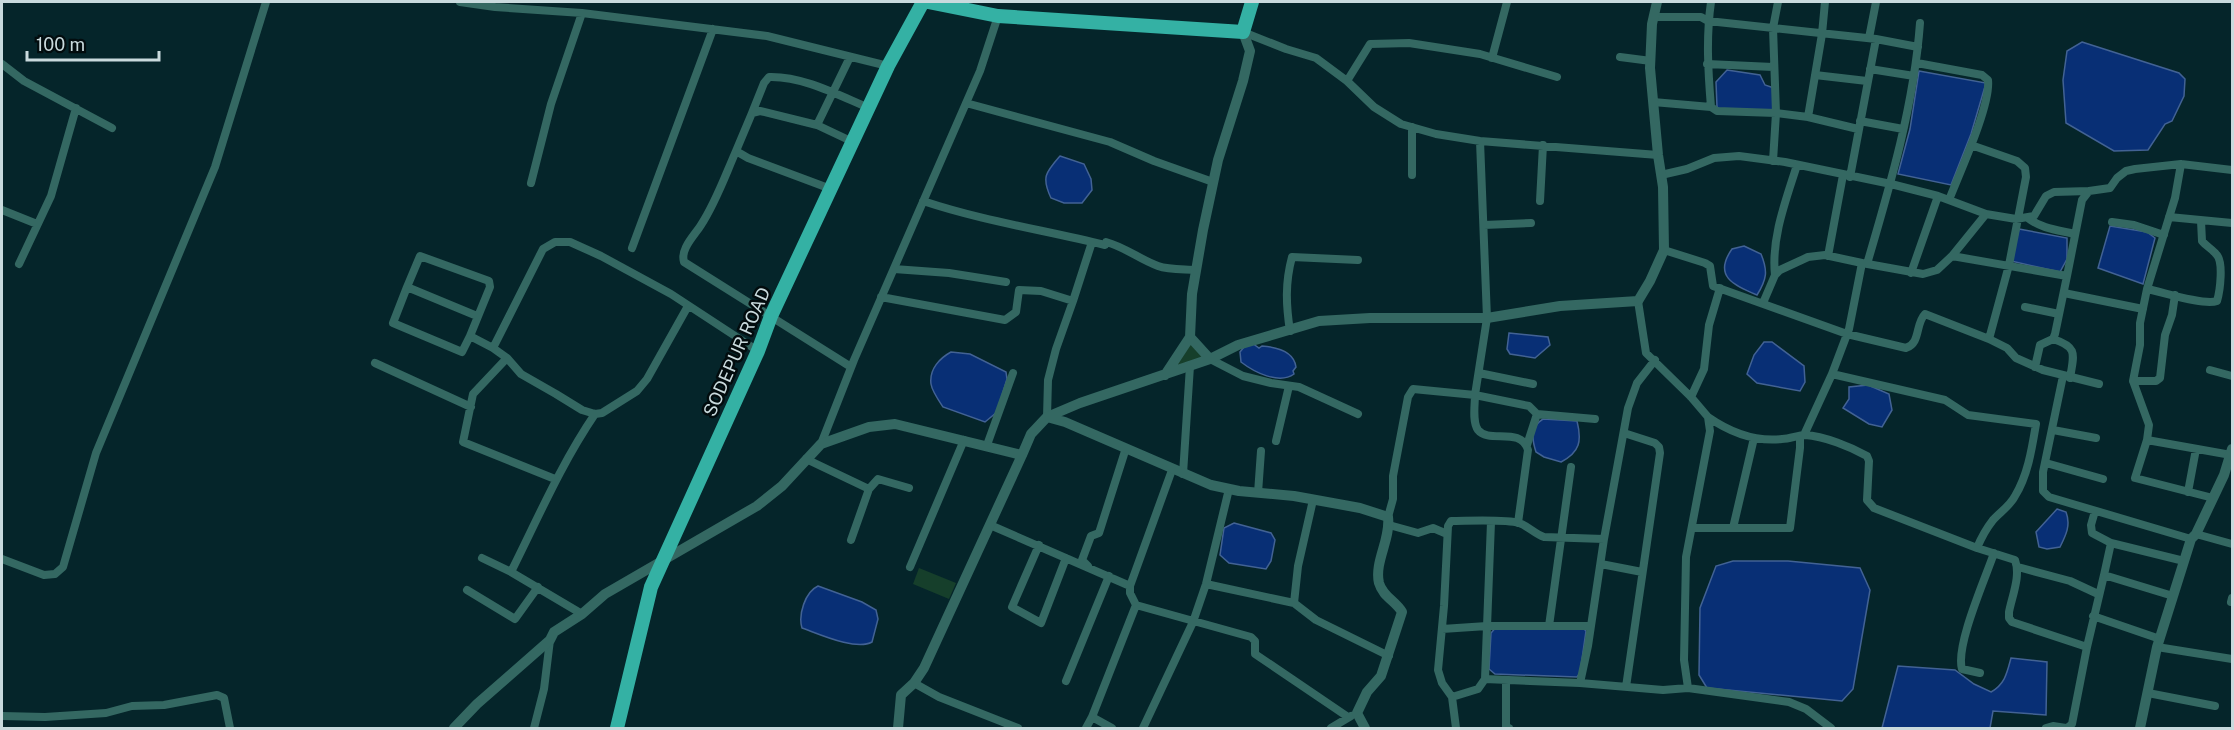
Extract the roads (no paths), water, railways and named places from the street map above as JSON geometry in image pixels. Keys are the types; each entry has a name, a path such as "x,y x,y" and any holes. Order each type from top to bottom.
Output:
{"main road":[{"name":"SODEPUR ROAD","path":"617,729 651,587 758,351 771,316 888,66 923,2"},
{"path":"928,2 998,16 1243,32 1252,2"},
{"path":"608,729 619,686 627,682"}],"street":[{"path":"2,559 44,576 55,574 63,567 96,453 215,166 266,2"},
{"path":"460,2 524,5 767,36 888,66"},
{"path":"531,183 578,12 574,2"},
{"path":"1492,58 1508,2"},
{"path":"1656,2 1651,61 1661,175 1664,250 1638,301 1646,352 1692,397 1708,417 1725,429 1754,438 1772,440 1802,435 1844,445 1867,456 1869,462 1867,500 1874,508 1977,548 2015,560 2018,567 2009,618 2013,622 2087,647"},
{"path":"1711,2 1707,64 1711,107"},
{"path":"1773,162 1776,113 1773,28 1778,2"},
{"path":"1808,117 1825,2"},
{"path":"1828,256 1870,69 1876,2"},
{"path":"454,729 477,704 550,639 554,632 582,614 605,594 757,506 782,486 821,444 851,367 980,71 998,16"},
{"path":"1654,16 1701,17 1708,21 1918,46"},
{"path":"1692,528 1790,528 1802,435 1832,374 1846,334 1864,263 1891,184 1917,63 1920,23"},
{"path":"632,248 713,29"},
{"path":"1243,32 1316,58 1347,81 1374,107 1401,124 1436,134 1480,141 1658,155"},
{"path":"1243,32 1250,51 1213,182 1196,270 1189,325 1190,336 1210,359 1243,376 1299,387 1359,414"},
{"path":"1347,81 1370,44 1409,43 1480,54 1557,77"},
{"path":"817,124 850,57"},
{"path":"1620,57 1651,61"},
{"path":"1917,63 1986,77 1989,85 1971,144 1949,200"},
{"path":"2,64 24,81 112,128"},
{"path":"1707,64 1773,67"},
{"path":"1870,69 1914,76"},
{"path":"1815,75 1867,81"},
{"path":"851,367 684,262 682,256 708,214 764,83 769,77 777,76 802,82 869,108"},
{"path":"1653,102 1711,107 1717,111 1776,113 1903,129"},
{"path":"966,103 1110,142 1213,182"},
{"path":"19,264 51,196 76,108"},
{"path":"752,113 760,111 817,124 853,142"},
{"path":"1412,127 1412,176"},
{"path":"1480,141 1487,318 1475,395 1476,426 1478,431 1484,434 1519,438 1527,445"},
{"path":"1971,144 2022,164 2025,177 2009,265 1989,339"},
{"path":"1540,201 1543,145"},
{"path":"736,151 748,158 831,189"},
{"path":"1661,175 1728,155 1797,165 1891,184 1938,196 1986,214 2016,219 2034,216 2046,196 2054,192 2110,189 2126,171 2181,164 2232,170"},
{"path":"2181,164 2175,198 2142,309 2140,345 2133,381 2149,425 2147,440 2135,478 2213,498"},
{"path":"1775,275 1773,259 1778,231 1797,165"},
{"path":"2053,339 2082,200 2089,191"},
{"path":"1911,273 1938,196"},
{"path":"923,201 956,212 1092,242 1121,246 1160,267 1196,270"},
{"path":"2,210 37,224"},
{"path":"1762,303 1775,275 1780,270 1808,257 1828,256 1911,273 1923,274 1937,270 1986,214"},
{"path":"2169,217 2232,223"},
{"path":"2028,218 2037,225 2075,234"},
{"path":"2147,289 2212,303 2217,301 2220,273 2218,254 2202,241 2201,221"},
{"path":"2112,222 2134,225 2164,235"},
{"path":"1484,225 1531,223"},
{"path":"493,348 543,249 555,242 570,242 671,294 758,351"},
{"path":"1047,417 1048,380 1092,242"},
{"path":"1664,250 1705,262 1712,270 1713,286 1846,334 1906,348 1912,346 1916,341 1920,321 1925,314 1989,339 2007,348 2016,358 2035,367 2099,384"},
{"path":"1952,255 2067,276"},
{"path":"420,256 489,281 490,287 477,316 462,352 393,324 420,256"},
{"path":"1290,331 1286,300 1292,257 1358,260"},
{"path":"894,268 949,273 1006,282"},
{"path":"407,287 477,316"},
{"path":"1692,397 1704,369 1709,325 1720,288"},
{"path":"881,297 1005,320 1016,312 1019,290 1041,291 1073,301"},
{"path":"2064,293 2142,309"},
{"path":"2133,381 2156,381 2160,378 2165,335 2172,315 2175,295"},
{"path":"898,729 901,695 914,683 924,668 1031,434 1047,417 1080,403 1210,359 1238,345 1319,321 1360,318 1487,318 1560,306 1638,301"},
{"path":"470,336 507,358 521,374 582,410 595,414 602,413 637,391 647,379 688,306"},
{"path":"2025,308 2059,314"},
{"path":"1165,375 1190,336"},
{"path":"2035,367 2040,345 2053,339 2068,345 2074,355 2066,377 2042,484 2043,491 2049,497 2193,537 2232,544"},
{"path":"507,358 473,394 464,442 555,479"},
{"path":"1580,683 1628,408 1637,383 1655,360"},
{"path":"375,363 471,407"},
{"path":"1183,474 1190,366"},
{"path":"2210,370 2232,376"},
{"path":"987,445 1013,373"},
{"path":"1479,373 1533,384"},
{"path":"1832,374 1945,400 1968,415 2036,424 2021,486 2014,498 1984,533 1977,548"},
{"path":"1276,441 1289,386"},
{"path":"1331,729 1352,715 1366,692 1381,676 1402,612 1398,605 1385,595 1379,581 1380,563 1393,499 1393,476 1408,397 1413,389 1475,395 1528,406 1538,414 1595,419"},
{"path":"511,572 572,447 595,414"},
{"path":"1518,523 1527,445 1538,414"},
{"path":"1047,417 1065,422 1172,470 1229,489 1294,496 1360,508 1418,533 1433,528 1447,534"},
{"path":"1688,688 1684,638 1686,557 1710,431 1708,417"},
{"path":"821,444 869,427 895,424 1022,454"},
{"path":"2053,430 2096,438"},
{"path":"1624,433 1655,443 1660,453 1626,687"},
{"path":"1733,528 1754,438"},
{"path":"910,567 964,440"},
{"path":"2140,729 2159,643 2184,561 2193,537 2228,475 2232,452 2196,449 2147,440"},
{"path":"1089,567 1082,560 1091,536 1099,533 1126,448"},
{"path":"2188,492 2196,449"},
{"path":"1258,493 1261,451"},
{"path":"806,459 869,489"},
{"path":"2046,463 2103,479"},
{"path":"1550,626 1571,467"},
{"path":"1172,470 1131,586 1130,593 1136,605 1251,638 1255,641 1255,654 1352,715 1365,729"},
{"path":"850,540 869,489 878,479 909,488"},
{"path":"1145,728 1193,622 1206,584 1229,489"},
{"path":"1294,603 1298,566 1313,500"},
{"path":"2095,511 2091,525 2092,533 2111,543 2184,561"},
{"path":"1456,729 1452,697 1442,683 1438,670 1447,534 1451,521 1518,523 1538,535 1604,538"},
{"path":"1452,697 1478,689 1485,679 1491,522"},
{"path":"990,525 1131,586"},
{"path":"2046,729 2053,726 2066,729 2072,724 2093,616 2111,543"},
{"path":"1039,545 1012,608 1041,622 1066,558"},
{"path":"1980,673 1962,669 1961,657 1972,615 1994,553"},
{"path":"482,558 538,587 582,614"},
{"path":"1600,564 1642,572"},
{"path":"2018,567 2070,581 2098,594"},
{"path":"2104,574 2173,596"},
{"path":"1066,681 1109,576"},
{"path":"1206,584 1294,603 1316,620 1389,657"},
{"path":"467,590 515,619 538,587"},
{"path":"1086,729 1136,605"},
{"path":"2093,616 2159,643 2232,659"},
{"path":"1442,629 1487,626 1591,626"},
{"path":"534,729 544,689 550,639"},
{"path":"1485,679 1580,683 1662,690 1688,688 1790,702 1806,709 1831,729"},
{"path":"1506,680 1506,727 1509,729"},
{"path":"914,683 939,697 1018,729"},
{"path":"2148,693 2215,706"},
{"path":"2,716 45,717 106,713 132,706 164,705 217,695 224,698 230,729"},
{"path":"1092,717 1112,729"}],"water":[{"path":"2082,42 2179,73 2185,79 2184,96 2172,121 2165,124 2148,150 2114,151 2066,123 2063,80 2067,51"},
{"path":"1727,70 1760,75 1765,85 1774,88 1774,111 1726,113 1717,107 1716,82"},
{"path":"1919,71 1986,83 1971,134 1951,185 1898,174 1910,129"},
{"path":"1060,156 1084,164 1091,179 1092,190 1082,203 1064,203 1051,198 1046,185 1046,175"},
{"path":"2110,226 2147,232 2155,238 2143,284 2098,268"},
{"path":"2019,229 2067,238 2067,259 2060,272 2011,261"},
{"path":"1744,246 1761,254 1765,265 1765,279 1757,295 1734,283 1725,273 1727,258 1732,249"},
{"path":"1509,333 1548,337 1550,345 1535,358 1510,354 1507,349"},
{"path":"1764,342 1772,342 1804,366 1805,382 1800,391 1757,383 1747,374 1754,355"},
{"path":"1252,343 1259,348 1273,347 1288,354 1292,357 1296,367 1294,374 1274,378 1253,370 1241,362 1240,352"},
{"path":"951,352 970,354 1006,372 1007,379 997,412 985,422 943,407 934,393 931,379 934,369 943,357"},
{"path":"1868,385 1889,394 1892,410 1882,427 1869,424 1843,408 1849,399 1849,387"},
{"path":"1543,419 1577,421 1578,445 1572,454 1561,462 1536,452 1533,434 1536,426"},
{"path":"2057,509 2066,512 2068,521 2062,543 2060,547 2047,549 2039,547 2036,532"},
{"path":"1234,523 1271,533 1275,540 1271,561 1266,569 1229,563 1220,555 1224,528"},
{"path":"1733,561 1788,561 1860,568 1870,590 1853,689 1842,701 1707,688 1699,675 1700,608 1716,566"},
{"path":"818,586 862,602 876,610 878,619 872,642 847,643 802,628 801,617 806,598"},
{"path":"1580,625 1586,631 1580,673 1577,677 1495,674 1489,669 1491,633 1497,626"},
{"path":"2011,658 2047,662 2046,715 1993,711 1990,728 1882,728 1898,666 1955,670 1974,684 1991,692 2002,682"}]}
